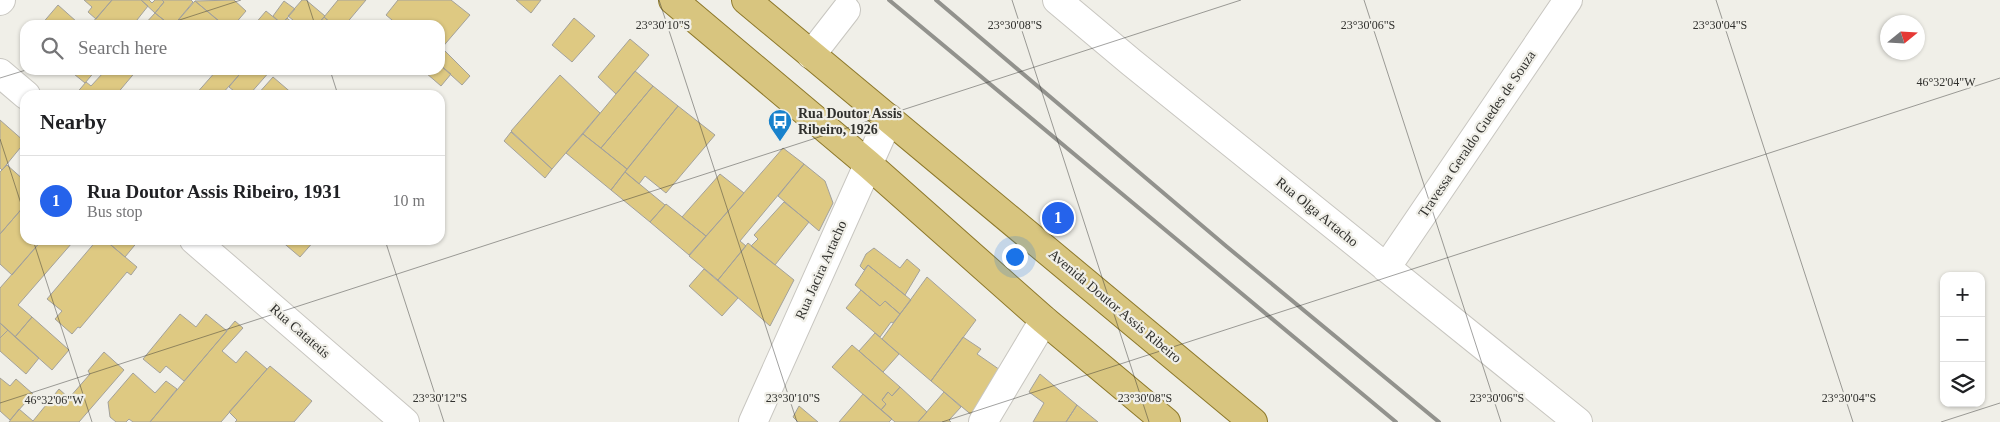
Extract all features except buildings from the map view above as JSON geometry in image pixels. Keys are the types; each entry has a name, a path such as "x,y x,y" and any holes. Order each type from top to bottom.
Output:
{"main road":[{"path":"673,0 868,164 1044,320 1166,422"},
{"name":"Avenida Doutor Assis Ribeiro","path":"746,0 1253,422"}],"street":[{"name":"Rua Olga Artacho","path":"1057,0 1138,68 1578,422"},
{"name":"Travessa Geraldo Guedes de Souza","path":"1386,268 1568,0"},
{"path":"811,55 846,10"},
{"path":"0,73 20,90"},
{"name":"Rua Jacira Artacho","path":"754,422 889,118"},
{"name":"Rua Catateús","path":"200,245 406,422"},
{"path":"983,422 1044,320"}],"railway":[{"path":"889,0 1396,422"},
{"path":"936,0 1226,246 1439,422"}],"place":[{"name":"Rua Doutor Assis Ribeiro, 1926","path":"780,142"},
{"name":"Rua Doutor Assis Ribeiro, 1931","path":"1058,218"}]}
